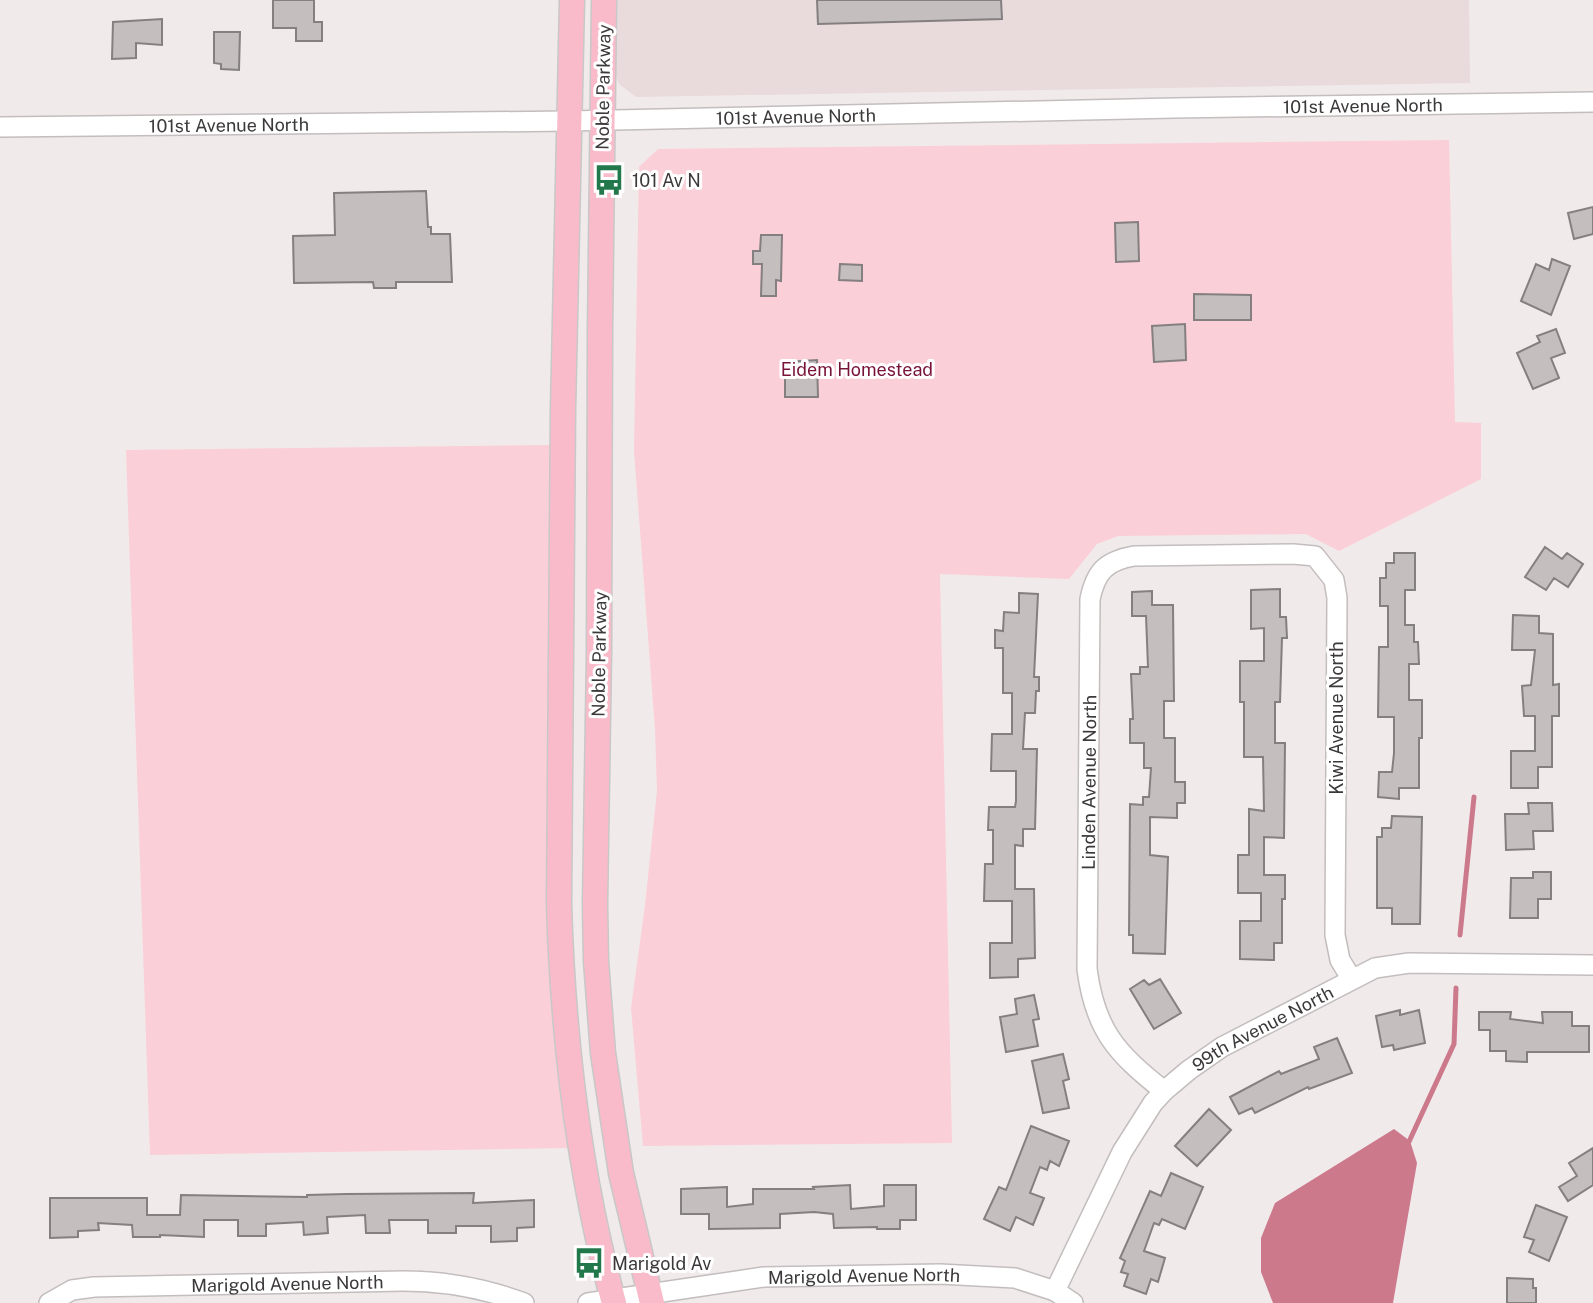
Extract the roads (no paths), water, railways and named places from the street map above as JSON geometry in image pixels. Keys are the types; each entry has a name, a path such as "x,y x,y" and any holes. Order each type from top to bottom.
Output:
{"main road":[{"name":"Noble Parkway","path":"572,0 563,450 560,941 570,1081 595,1227 613,1301"},
{"name":"Noble Parkway","path":"604,0 596,961 603,1054 621,1173 651,1298"}],"street":[{"name":"101st Avenue North","path":"0,127 569,121 1068,109 1593,102"},
{"name":"Kiwi Avenue North","path":"1220,555 1315,556 1334,580 1337,598 1335,935 1340,960 1350,978"},
{"name":"Linden Avenue North","path":"1164,1091 1138,1069 1108,1036 1097,1015 1090,992 1087,969 1090,599 1094,582 1103,569 1117,559 1134,556 1220,555"},
{"name":"99th Avenue North","path":"1055,1291 1122,1152 1153,1103 1164,1091 1222,1047 1350,978 1393,964 1593,965"},
{"name":"Marigold Avenue North","path":"588,1303 651,1298 764,1277 977,1274 1014,1278 1055,1291"},
{"name":"Marigold Avenue North","path":"49,1303 72,1290 94,1287 438,1281 468,1285 524,1303"},
{"path":"1055,1291 1073,1303"}],"waterway":[{"path":"1460,935 1474,797"},
{"path":"1407,1146 1454,1044 1456,988"}],"place":[{"name":"101 Av N","path":"609,180"},
{"name":"Marigold Av","path":"589,1263"}],"park label":[{"name":"Eidem Homestead","path":"857,369"}]}
